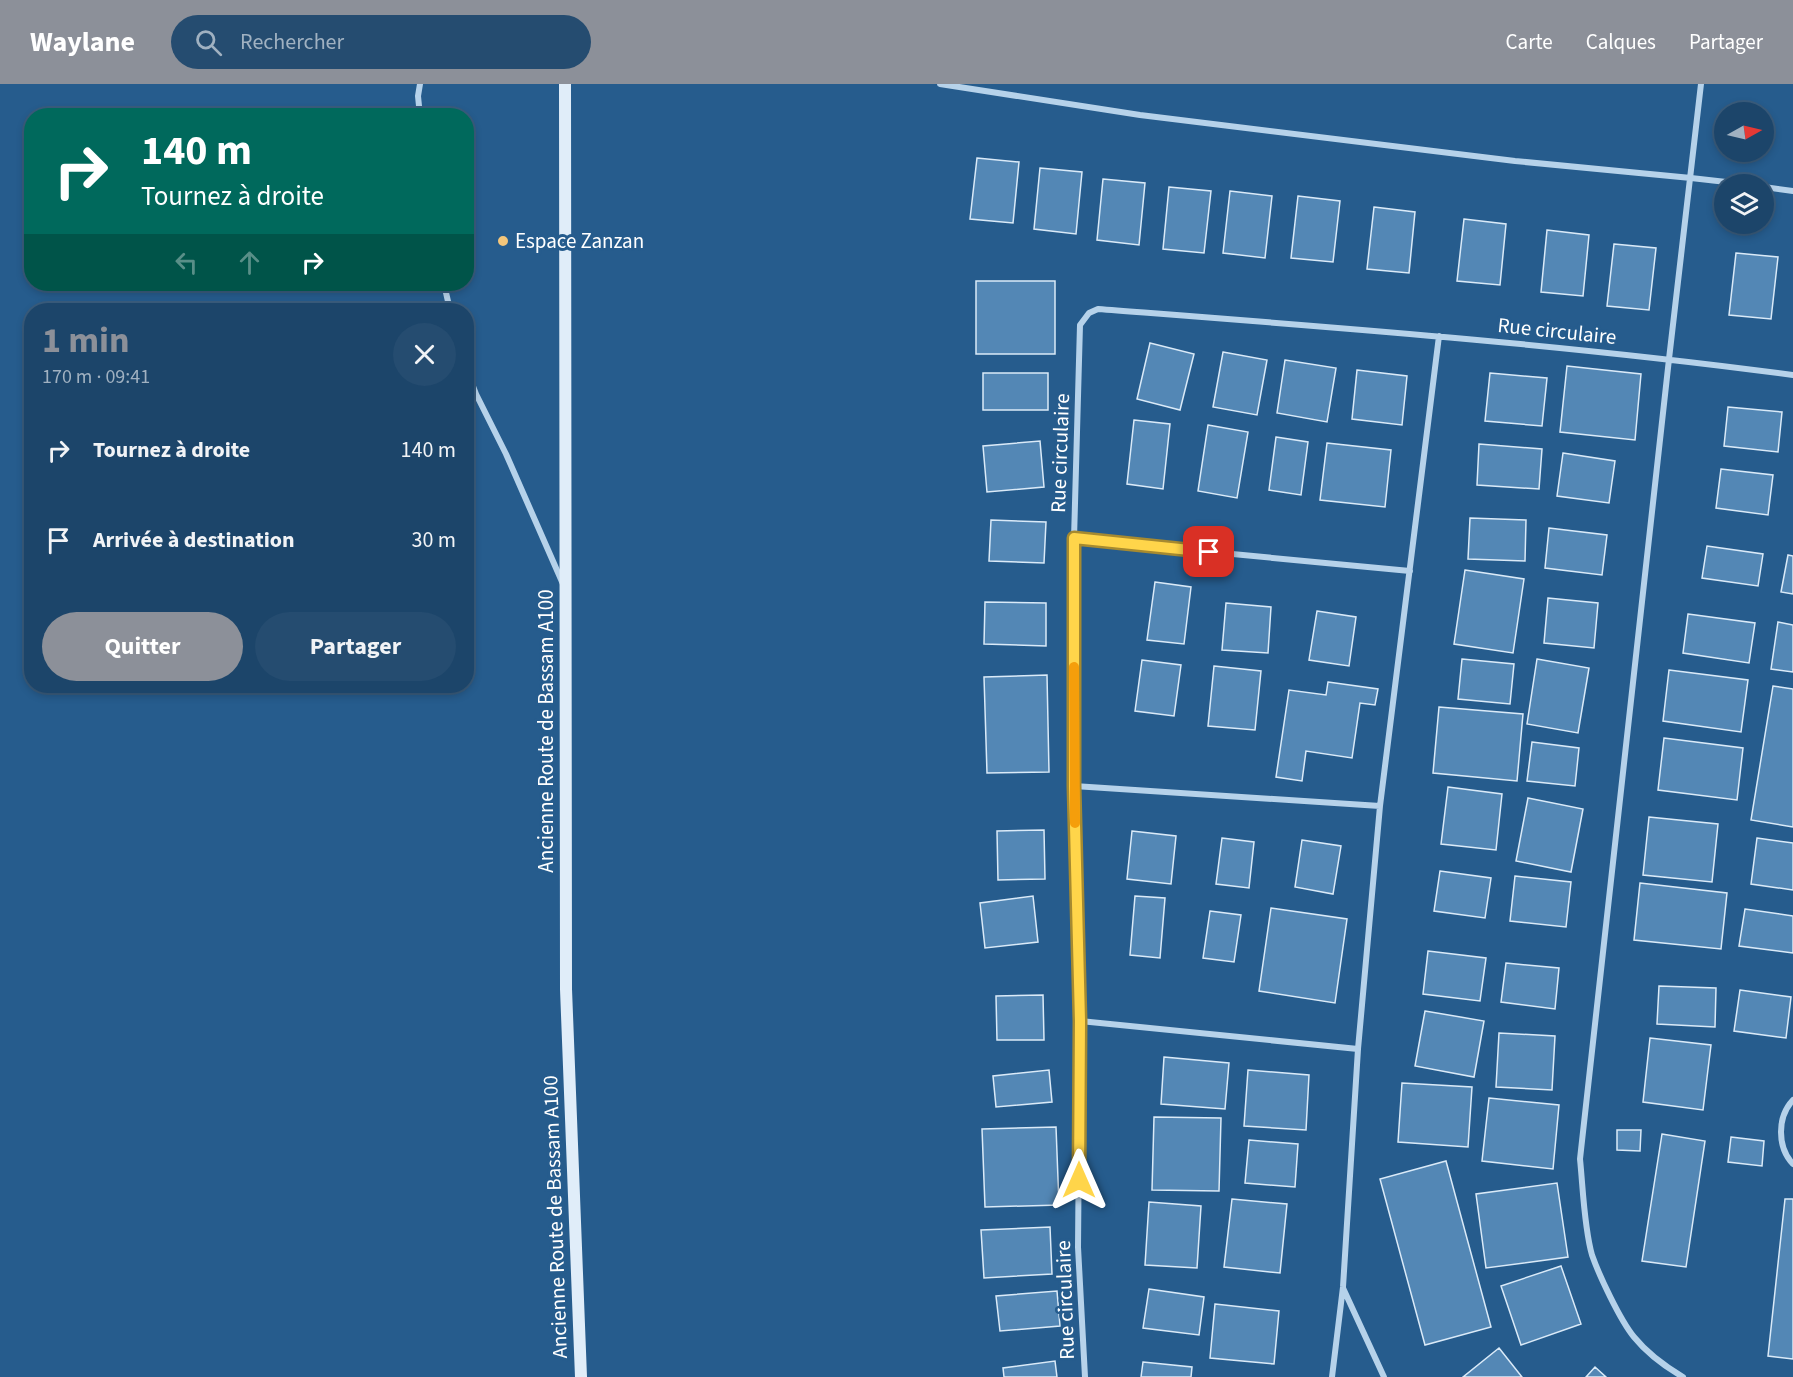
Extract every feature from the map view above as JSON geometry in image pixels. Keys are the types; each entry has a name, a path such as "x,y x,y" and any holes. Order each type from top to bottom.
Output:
{"main road":[{"name":"Ancienne Route de Bassam A100","path":"565,84 566,989 580,1377"}],"street":[{"path":"419,108 420,84"},
{"path":"940,84 1140,115 1515,161 1714,181"},
{"path":"1683,1377 1668,1368 1634,1336 1613,1302 1592,1254 1584,1209 1580,1159 1701,84"},
{"path":"1774,188 1793,191"},
{"name":"Rue circulaire","path":"1085,1377 1078,1247 1080,1021 1074,786 1074,538 1080,325 1089,313 1098,309 1439,336 1669,359 1793,375"},
{"path":"1332,1377 1343,1287 1358,1049 1380,806 1439,336"},
{"path":"474,389 506,454 566,591"},
{"path":"1074,538 1410,572"},
{"path":"1074,786 1380,806"},
{"path":"1080,1021 1358,1049"},
{"path":"1793,1100 1787,1107 1781,1125 1782,1144 1793,1164"},
{"path":"1343,1287 1384,1377"}],"building":[{"path":"977,158 1019,162 1013,223 970,219"},
{"path":"1040,168 1082,172 1076,234 1034,229"},
{"path":"1103,179 1145,183 1139,245 1097,240"},
{"path":"1169,187 1211,191 1204,253 1163,249"},
{"path":"1230,191 1272,196 1265,258 1223,253"},
{"path":"1298,196 1340,201 1333,262 1291,258"},
{"path":"1374,207 1415,212 1409,273 1367,269"},
{"path":"1464,219 1506,224 1500,285 1457,281"},
{"path":"1547,230 1589,235 1583,296 1541,292"},
{"path":"1614,244 1656,248 1649,310 1607,306"},
{"path":"1736,253 1778,257 1771,319 1729,315"},
{"path":"976,281 1055,281 1055,354 976,354"},
{"path":"1150,343 1194,354 1180,410 1137,399"},
{"path":"1223,352 1267,360 1257,415 1213,407"},
{"path":"1285,360 1336,368 1327,422 1277,413"},
{"path":"1567,366 1641,374 1635,440 1560,432"},
{"path":"1357,370 1407,376 1402,425 1352,419"},
{"path":"983,373 1048,373 1048,410 983,410"},
{"path":"1490,373 1547,378 1542,426 1485,421"},
{"path":"1728,407 1782,412 1778,452 1724,446"},
{"path":"1134,420 1170,424 1163,489 1127,484"},
{"path":"1208,425 1248,432 1237,498 1198,491"},
{"path":"1276,437 1308,442 1301,495 1269,490"},
{"path":"1040,441 1044,487 987,492 983,446"},
{"path":"1327,443 1391,450 1385,507 1320,500"},
{"path":"1479,444 1542,449 1539,489 1477,485"},
{"path":"1563,453 1615,461 1609,503 1557,496"},
{"path":"1721,469 1773,475 1768,515 1716,508"},
{"path":"1470,518 1526,520 1525,561 1468,559"},
{"path":"991,520 1046,522 1044,563 989,561"},
{"path":"1549,528 1607,535 1602,575 1545,568"},
{"path":"1707,546 1763,554 1758,586 1702,578"},
{"path":"1788,555 1793,556 1793,594 1781,592"},
{"path":"1465,570 1524,579 1513,653 1454,644"},
{"path":"1155,582 1191,587 1184,644 1147,640"},
{"path":"1548,598 1598,603 1594,648 1544,643"},
{"path":"985,602 1046,603 1046,646 984,644"},
{"path":"1226,603 1271,607 1268,653 1222,650"},
{"path":"1317,611 1356,617 1349,666 1309,660"},
{"path":"1688,614 1755,623 1749,663 1683,653"},
{"path":"1778,622 1793,625 1793,672 1771,669"},
{"path":"1462,659 1514,664 1510,704 1458,699"},
{"path":"1537,659 1589,668 1578,733 1527,724"},
{"path":"1142,660 1181,665 1174,716 1135,711"},
{"path":"1214,666 1261,671 1255,730 1208,726"},
{"path":"1669,670 1748,680 1741,732 1663,721"},
{"path":"1047,675 1049,772 987,773 984,677"},
{"path":"1328,682 1378,689 1375,705 1360,703 1352,758 1306,751 1302,781 1276,777 1289,690 1326,695"},
{"path":"1773,686 1793,689 1793,827 1751,820"},
{"path":"1439,707 1523,714 1517,781 1433,773"},
{"path":"1664,738 1743,748 1737,800 1658,790"},
{"path":"1532,742 1579,748 1575,786 1527,781"},
{"path":"1448,787 1502,794 1496,850 1441,844"},
{"path":"1528,798 1583,809 1571,872 1516,861"},
{"path":"1649,817 1718,824 1712,882 1643,875"},
{"path":"1044,830 1045,879 998,880 997,831"},
{"path":"1132,831 1176,836 1171,884 1127,879"},
{"path":"1222,838 1254,842 1249,888 1216,884"},
{"path":"1757,838 1793,843 1793,890 1751,884"},
{"path":"1302,840 1341,846 1333,894 1295,887"},
{"path":"1440,871 1491,878 1485,918 1434,911"},
{"path":"1515,876 1571,882 1566,927 1510,921"},
{"path":"1640,883 1727,893 1721,949 1634,940"},
{"path":"1033,896 1038,942 985,948 980,903"},
{"path":"1135,896 1165,898 1160,958 1130,955"},
{"path":"1271,908 1347,919 1335,1003 1259,991"},
{"path":"1745,909 1793,916 1793,953 1739,946"},
{"path":"1210,911 1241,915 1234,962 1203,958"},
{"path":"1428,951 1486,958 1480,1001 1423,994"},
{"path":"1506,963 1559,968 1555,1009 1501,1002"},
{"path":"1659,986 1716,988 1715,1027 1657,1024"},
{"path":"1740,990 1791,997 1786,1038 1734,1031"},
{"path":"1043,995 1044,1040 997,1040 996,996"},
{"path":"1425,1011 1484,1021 1474,1077 1415,1066"},
{"path":"1499,1033 1555,1036 1552,1090 1496,1087"},
{"path":"1650,1038 1711,1045 1703,1110 1643,1102"},
{"path":"1164,1057 1229,1063 1225,1109 1161,1104"},
{"path":"1049,1070 1052,1102 996,1107 993,1076"},
{"path":"1248,1070 1309,1075 1306,1130 1244,1126"},
{"path":"1402,1083 1472,1087 1468,1147 1398,1142"},
{"path":"1489,1098 1559,1105 1553,1169 1482,1161"},
{"path":"1154,1117 1221,1118 1219,1191 1152,1190"},
{"path":"1056,1127 1059,1205 985,1207 982,1129"},
{"path":"1617,1130 1641,1130 1640,1151 1617,1150"},
{"path":"1662,1134 1705,1141 1686,1267 1642,1261"},
{"path":"1731,1137 1764,1141 1762,1166 1728,1162"},
{"path":"1249,1140 1298,1144 1295,1187 1245,1183"},
{"path":"1446,1161 1491,1327 1425,1345 1380,1179"},
{"path":"1557,1183 1568,1257 1486,1268 1476,1194"},
{"path":"1232,1199 1287,1204 1280,1273 1224,1267"},
{"path":"1785,1199 1793,1199 1793,1359 1768,1356"},
{"path":"1149,1202 1201,1206 1197,1268 1145,1265"},
{"path":"1050,1227 1052,1274 984,1278 981,1230"},
{"path":"1561,1266 1581,1324 1521,1345 1501,1286"},
{"path":"1149,1289 1204,1297 1199,1335 1143,1328"},
{"path":"1057,1291 1060,1326 1000,1331 996,1296"},
{"path":"1215,1304 1279,1311 1274,1364 1210,1358"},
{"path":"1499,1348 1522,1377 1463,1377"},
{"path":"1055,1361 1057,1377 1004,1377 1003,1368"},
{"path":"1143,1362 1192,1367 1191,1377 1141,1377"},
{"path":"1595,1367 1606,1377 1586,1377"}],"slow traffic":[{"path":"1074,667 1075,823"}],"place":[{"name":"Espace Zanzan","path":"503,241"}],"route":[{"path":"1079,1180 1080,1021 1074,786 1074,538 1209,552"}]}
